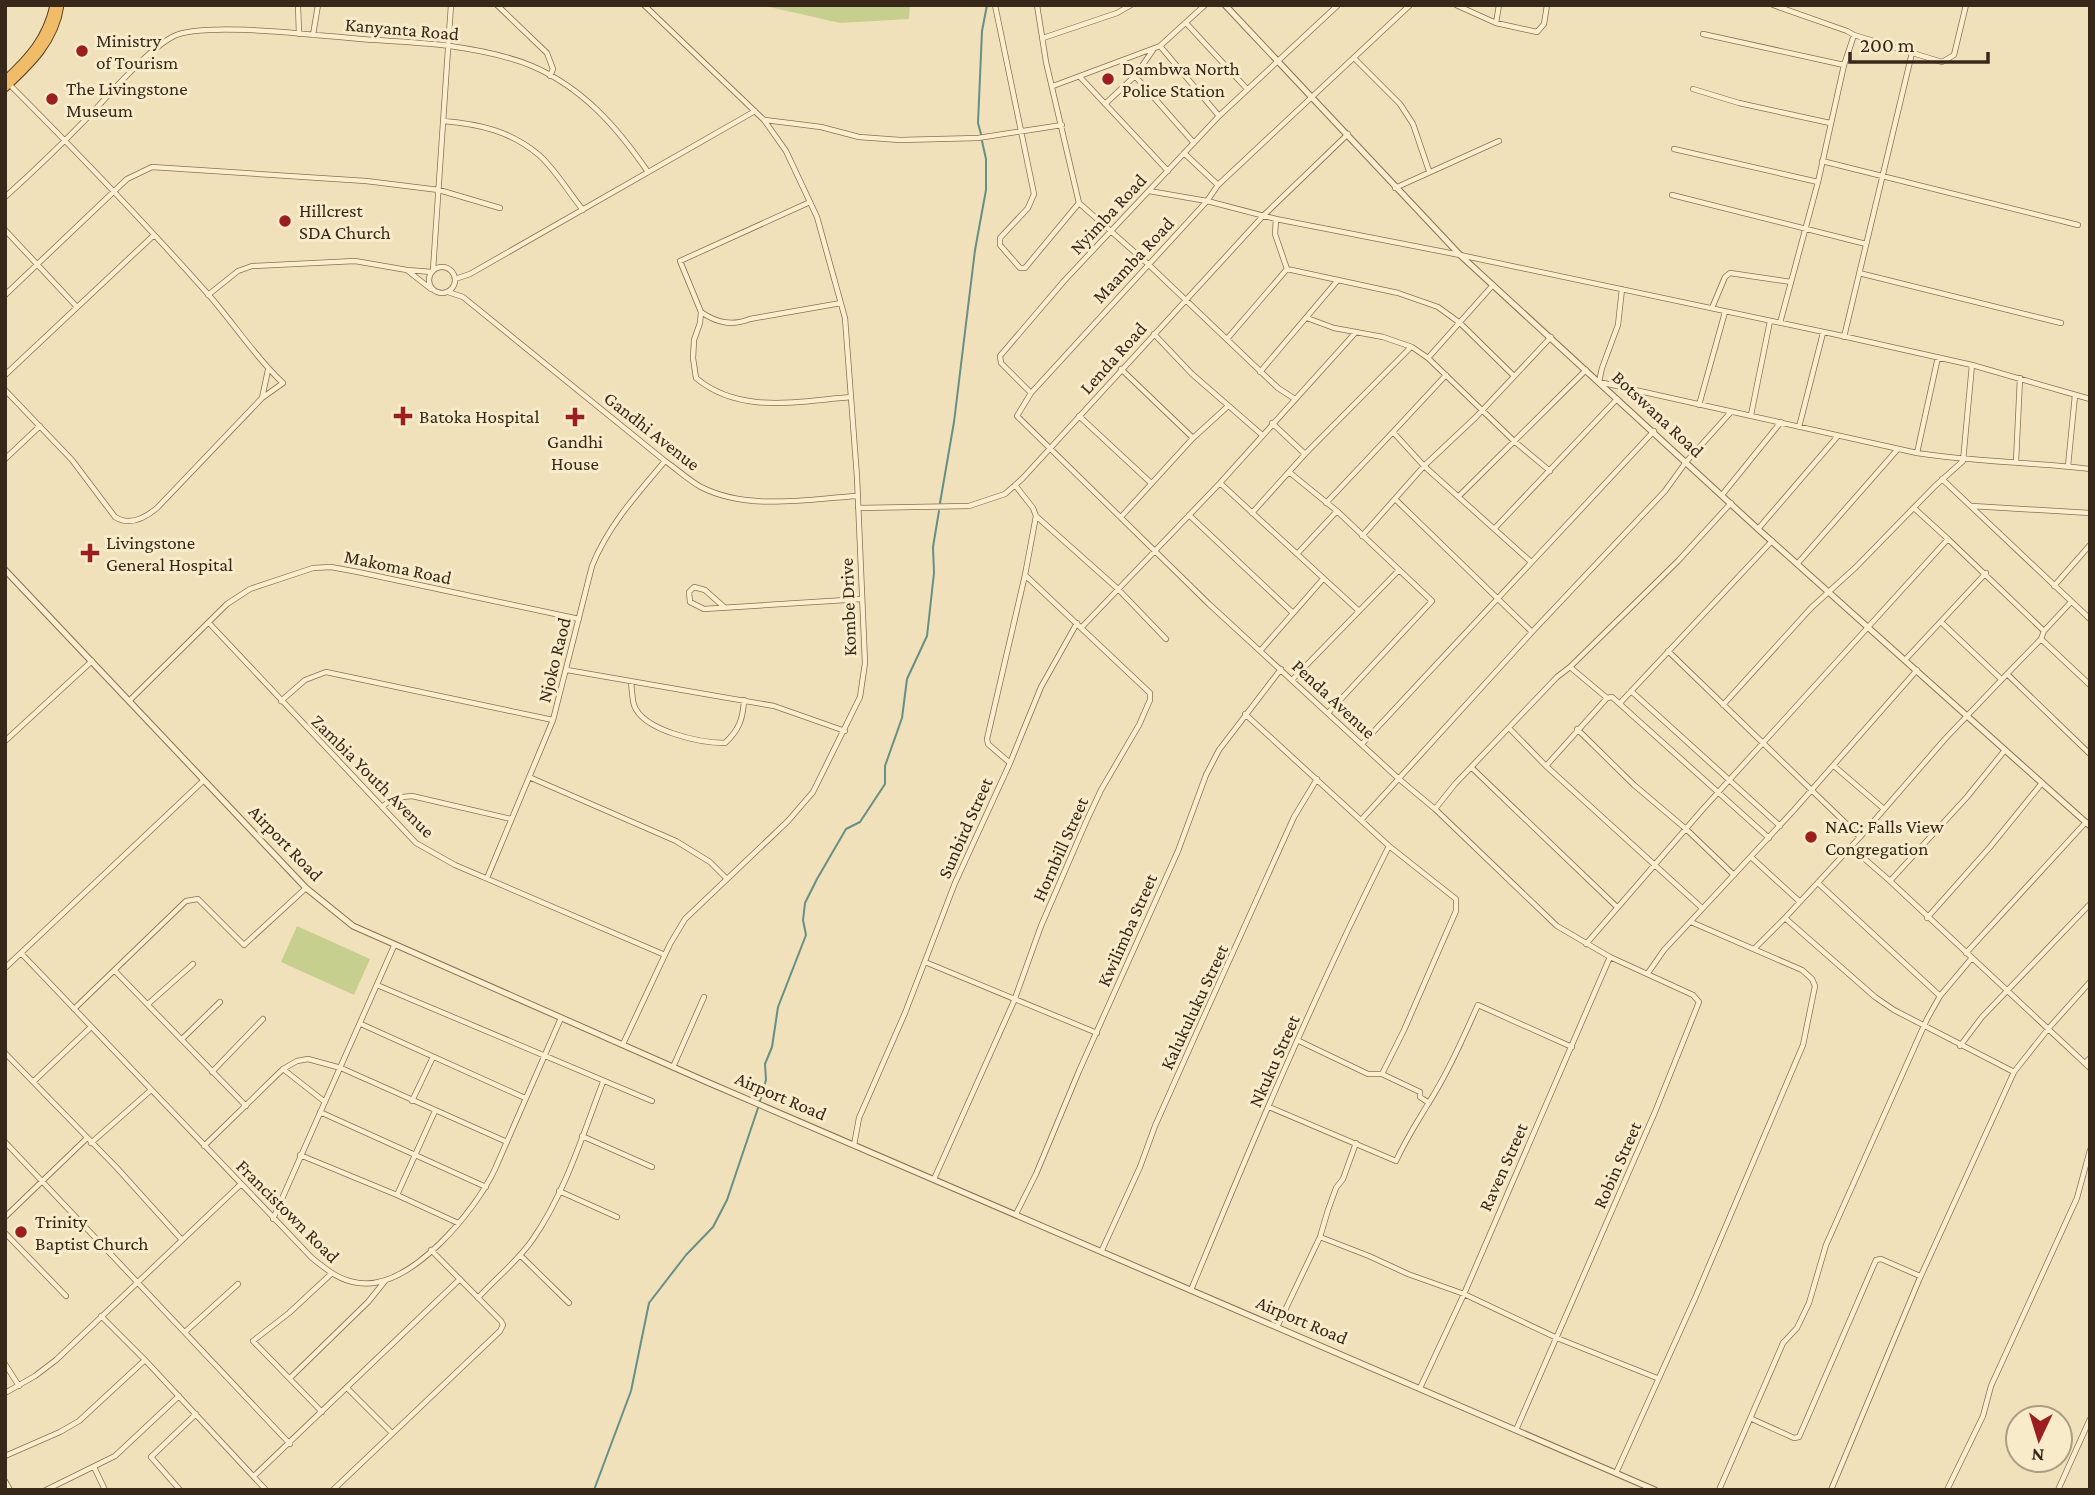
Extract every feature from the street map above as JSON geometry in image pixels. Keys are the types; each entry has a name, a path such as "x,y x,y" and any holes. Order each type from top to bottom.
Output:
{"highway":[{"path":"6,82 36,49 49,24 54,5"},
{"path":"6,82 29,66 48,41 60,5"}],"street":[{"path":"298,5 299,34"},
{"path":"313,35 318,5"},
{"path":"433,290 429,283 436,253 451,5"},
{"path":"496,5 547,53 553,69 550,76"},
{"name":"Kombe Drive","path":"623,1044 685,919 804,804 822,777 860,697 864,678 858,508 847,343 841,303 817,217 786,150 764,120 644,5"},
{"path":"995,5 1034,194 1028,208 1000,238 1000,246 1012,261 1020,268 1025,268 1079,203"},
{"path":"1037,5 1046,62 1079,203 1148,264 1260,372 1295,400"},
{"path":"1043,38 1108,16 1131,5"},
{"path":"1053,86 1160,46 1205,5"},
{"name":"Botswana Road","path":"1225,5 1461,255 1772,541 2088,824"},
{"name":"Nyimba Road","path":"1031,393 1001,363 1000,356 1064,281 1219,116 1338,5"},
{"name":"Maamba Road","path":"1050,449 1017,419 1031,393 1207,201 1218,185 1410,5"},
{"path":"1456,5 1496,23 1537,32 1544,24 1548,5"},
{"path":"1496,23 1499,5"},
{"path":"1773,5 1847,31 1854,36 1942,62 1954,55 1966,5"},
{"path":"1186,23 1247,89"},
{"name":"Kanyanta Road","path":"5,197 150,55 173,37 186,32 208,30 448,46 500,55 533,66 582,95 608,119 648,172"},
{"path":"1703,34 1844,65"},
{"path":"1780,323 1818,182 1844,65 1854,36"},
{"path":"1160,46 1219,116"},
{"path":"1105,104 1135,76 1154,49"},
{"path":"1844,337 1912,53"},
{"path":"1354,58 1400,104 1413,124 1429,171"},
{"path":"1135,76 1194,143"},
{"path":"1079,77 1168,171"},
{"path":"5,390 72,460 105,507 119,520 132,521 149,515 158,508 262,398 283,383 268,369 208,295 154,235 66,140 6,82"},
{"path":"1693,89 1739,103 1830,123"},
{"path":"407,270 440,294 448,292 455,281 755,111"},
{"path":"764,120 900,140 978,138 1062,125"},
{"path":"443,121 469,123 514,137 541,156 583,210"},
{"name":"Lenda Road","path":"858,508 969,506 1005,494 1050,449 1263,216 1348,134"},
{"path":"1395,188 1499,141"},
{"path":"1674,149 1818,182"},
{"path":"1184,153 1218,185"},
{"path":"1822,161 2078,226"},
{"path":"5,295 114,192 137,173 152,167 366,181 439,190 500,208"},
{"path":"1149,191 1207,201 1276,219 1461,255 1938,357 2090,399"},
{"path":"1672,195 1866,244"},
{"path":"810,202 681,259 701,312 694,340 696,378 706,387 735,399 757,403 851,397"},
{"path":"1276,219 1275,234 1287,269"},
{"path":"5,230 76,307"},
{"path":"5,375 154,235"},
{"path":"436,253 451,271 455,281"},
{"path":"208,295 237,271 252,266 355,261 407,270 432,271 447,268"},
{"path":"1287,269 1419,299 1438,307 1460,323 1514,376"},
{"path":"1227,339 1287,269"},
{"path":"1712,308 1725,277 1730,273 1791,282"},
{"path":"1859,273 2062,323"},
{"path":"1260,372 1338,280"},
{"name":"Gandhi Avenue","path":"455,281 463,297"},
{"path":"1428,359 1493,285"},
{"path":"1622,289 1618,325 1599,382 1917,453 1963,461 2016,462 2090,469"},
{"name":"Gandhi Avenue","path":"448,292 463,297 699,486 725,497 762,501 857,496"},
{"path":"701,312 716,321 739,323 750,318 841,303"},
{"path":"1699,405 1725,312"},
{"path":"1307,318 1334,328 1383,337 1412,346 1550,471"},
{"path":"1751,415 1770,321"},
{"path":"1082,628 1153,550 1220,483 1261,434 1356,332"},
{"path":"1799,427 1824,332"},
{"path":"1154,334 1227,407 1261,434"},
{"path":"1362,536 1424,466 1551,337"},
{"path":"1252,513 1305,454 1412,346"},
{"path":"1917,453 1938,357"},
{"path":"1723,705 1828,591 1846,577 1963,461 1972,365"},
{"path":"262,398 268,369"},
{"path":"1122,369 1193,438"},
{"path":"1459,496 1586,370"},
{"path":"1326,503 1446,375"},
{"path":"2016,462 2020,378"},
{"path":"2068,466 2075,395"},
{"path":"1495,528 1618,398"},
{"path":"1121,517 1193,438 1227,407"},
{"path":"1362,819 1532,632 1657,500 1686,462 1731,412"},
{"path":"1079,416 1151,483"},
{"path":"1722,495 1781,422"},
{"path":"1272,423 1305,454"},
{"path":"5,459 40,426"},
{"path":"1362,744 1654,431"},
{"path":"1393,432 1424,466 1530,561"},
{"path":"1758,528 1837,437"},
{"name":"Penda Avenue","path":"1050,449 1153,550 1399,779 1435,809 1557,926 1610,957"},
{"path":"1798,564 1897,449"},
{"name":"Njoko Raod","path":"487,878 553,720 592,566 600,546 620,516 665,461"},
{"path":"1289,472 1337,511 1432,601 1329,712"},
{"path":"1942,479 2090,619"},
{"path":"1220,483 1359,611"},
{"path":"1015,485 1036,516 1118,589 1166,639"},
{"path":"1395,499 1532,632"},
{"path":"1435,809 1557,677 1678,561 1731,503"},
{"path":"1970,506 2090,513"},
{"path":"1914,508 1986,573 2044,631"},
{"path":"1297,554 1337,511"},
{"path":"1189,515 1293,612"},
{"name":"Sunbird Street","path":"854,1144 859,1118 956,883 1010,763 988,744 987,739 1036,516"},
{"path":"1586,944 1654,864 1948,539"},
{"path":"1619,703 1772,541"},
{"path":"2054,586 2090,545"},
{"name":"Makoma Road","path":"130,700 228,604 250,589 313,568 331,567 579,619"},
{"name":"Airport Road","path":"5,570 306,888 353,926 673,1067 1655,1490"},
{"path":"1292,680 1399,570"},
{"path":"1905,660 1986,573"},
{"name":"Hornbill Street","path":"934,1179 1014,1001 1041,926 1101,790 1139,725 1150,700 1150,692 1145,686 1113,660 1025,575"},
{"path":"1261,650 1324,579"},
{"path":"724,607 705,590 694,587 689,592 690,602 698,607 724,607 862,599"},
{"path":"1754,949 1818,883 2001,679 2041,639 2044,631 2071,602"},
{"path":"1941,622 2001,679"},
{"name":"Zambia Youth Avenue","path":"209,623 416,843 455,865 665,955"},
{"path":"1010,763 1041,687 1077,623"},
{"path":"2041,639 2090,685"},
{"path":"1668,651 1860,836"},
{"path":"5,741 92,661"},
{"path":"1570,667 1607,698"},
{"name":"Kwilimba Street","path":"1016,1214 1178,851 1206,775 1219,750 1244,714 1280,669"},
{"path":"567,670 774,706 845,731"},
{"path":"1648,973 1664,950 1780,826 1917,670"},
{"path":"281,701 305,680 326,672 553,720"},
{"path":"2007,674 2090,754"},
{"path":"631,682 634,704 640,714 653,724 677,735 707,743 725,743 737,732 744,700"},
{"path":"1631,691 1780,826"},
{"path":"1546,766 1577,729 1607,698 1612,697 1769,838"},
{"path":"1244,714 1412,866 1453,894 1457,904 1404,1030 1382,1074"},
{"path":"1509,728 1546,766 1702,908"},
{"path":"1577,729 1634,785 1734,875"},
{"path":"1891,881 2006,750"},
{"path":"1834,766 1884,808"},
{"path":"1472,768 1617,907"},
{"path":"529,777 676,841 710,862 727,879"},
{"name":"Kalukuluku Street","path":"1102,1250 1294,817 1317,779"},
{"path":"5,968 204,780"},
{"path":"1927,918 1990,848 2043,783"},
{"path":"382,807 393,798 412,796 511,819"},
{"path":"1966,953 2088,824"},
{"name":"Nkuku Street","path":"1191,1290 1269,1107 1353,919 1389,846"},
{"path":"1850,847 1891,881 1927,918 2087,1065 2090,1058"},
{"path":"1751,857 1799,901"},
{"path":"1818,883 1940,996"},
{"path":"74,1009 186,901 192,898 202,902 244,945 306,888"},
{"path":"1960,1046 1982,1017 2090,904"},
{"path":"1785,918 1894,1010 2014,1072"},
{"path":"1616,1473 1696,1296 1803,1045 1815,986 1802,970 1691,922"},
{"path":"274,1219 394,946"},
{"name":"Francistown Road","path":"21,953 274,1219 331,1274 361,1284 386,1280 411,1267 458,1223 486,1187 561,1018"},
{"name":"Robin Street","path":"1516,1430 1655,1112 1699,1002 1693,995 1610,957"},
{"name":"Raven Street","path":"1419,1388 1464,1294 1610,957"},
{"path":"1719,1490 1783,1343 1797,1328 1809,1303 1826,1245 1924,1026 1940,996 1971,959"},
{"path":"925,962 1097,1034"},
{"path":"148,1004 193,964"},
{"path":"115,970 246,1106"},
{"path":"1831,1490 1920,1276 2014,1072 2090,982"},
{"path":"377,985 652,1101"},
{"path":"673,1067 704,997"},
{"path":"182,1039 220,1002"},
{"path":"1269,1107 1395,1161 1409,1132 1429,1103 1478,1005 1572,1047"},
{"path":"212,1072 263,1019"},
{"path":"361,1024 525,1098"},
{"path":"34,1081 91,1027"},
{"path":"1299,1041 1368,1074 1382,1074 1420,1092 1420,1097 1429,1103"},
{"path":"5,1053 117,1168 182,1240"},
{"path":"412,1101 433,1057"},
{"path":"204,1146 283,1069 297,1061 308,1059 341,1068 507,1142"},
{"path":"283,1069 325,1102"},
{"path":"478,1298 520,1255 538,1232 559,1191 603,1082"},
{"path":"5,1217 42,1180 151,1090"},
{"path":"397,1195 435,1111"},
{"path":"320,1112 486,1187"},
{"path":"582,1136 652,1167"},
{"path":"5,1142 290,1444"},
{"path":"1277,1327 1320,1237 1336,1188 1343,1180 1356,1143"},
{"path":"1948,1490 1983,1416 1991,1386 2071,1210 2090,1150"},
{"path":"300,1155 458,1223"},
{"path":"5,1393 55,1360 240,1185"},
{"path":"559,1191 617,1217"},
{"path":"5,1233 66,1296"},
{"path":"1320,1237 1464,1294 1557,1338 1657,1378"},
{"path":"333,1490 500,1331 503,1325 431,1250"},
{"path":"520,1255 569,1303"},
{"path":"1752,1419 1794,1438 1799,1437 1876,1260 1881,1259 1920,1276"},
{"path":"321,1412 253,1341 289,1313 331,1274"},
{"path":"254,1476 460,1279"},
{"path":"290,1378 368,1302 386,1280"},
{"path":"186,1332 238,1284"},
{"path":"101,1316 266,1490"},
{"path":"5,1456 79,1421 145,1360"},
{"path":"5,1364 19,1386"},
{"path":"348,1389 392,1433"},
{"path":"46,1490 114,1456 179,1396"},
{"path":"179,1489 151,1457 196,1414"},
{"path":"2058,1490 2090,1419"},
{"path":"94,1467 106,1490"},
{"path":"5,1481 10,1490"}],"green space":[{"path":"910,5 909,19 840,23 765,6"},
{"path":"297,926 370,959 354,995 281,962"}],"waterway":[{"path":"981,134 978,123 982,31 987,5"},
{"path":"940,503 954,422 975,250 986,190 986,159 982,141"},
{"path":"760,1101 778,1007 806,935 803,920 805,903 846,829 860,822 885,784 885,766 902,718 907,679 927,636 934,573 933,547 939,511"},
{"path":"594,1490 631,1391 649,1303 686,1255 713,1227 727,1200 758,1108"}],"place":[{"name":"Ministry of Tourism","path":"82,51"},
{"name":"Dambwa North Police Station","path":"1108,79"},
{"name":"The Livingstone Museum","path":"52,99"},
{"name":"Hillcrest SDA Church","path":"285,221"},
{"name":"Batoka Hospital","path":"403,416"},
{"name":"Gandhi House","path":"575,417"},
{"name":"Livingstone General Hospital","path":"90,553"},
{"name":"NAC: Falls View Congregation","path":"1811,837"},
{"name":"Trinity Baptist Church","path":"21,1232"}]}
